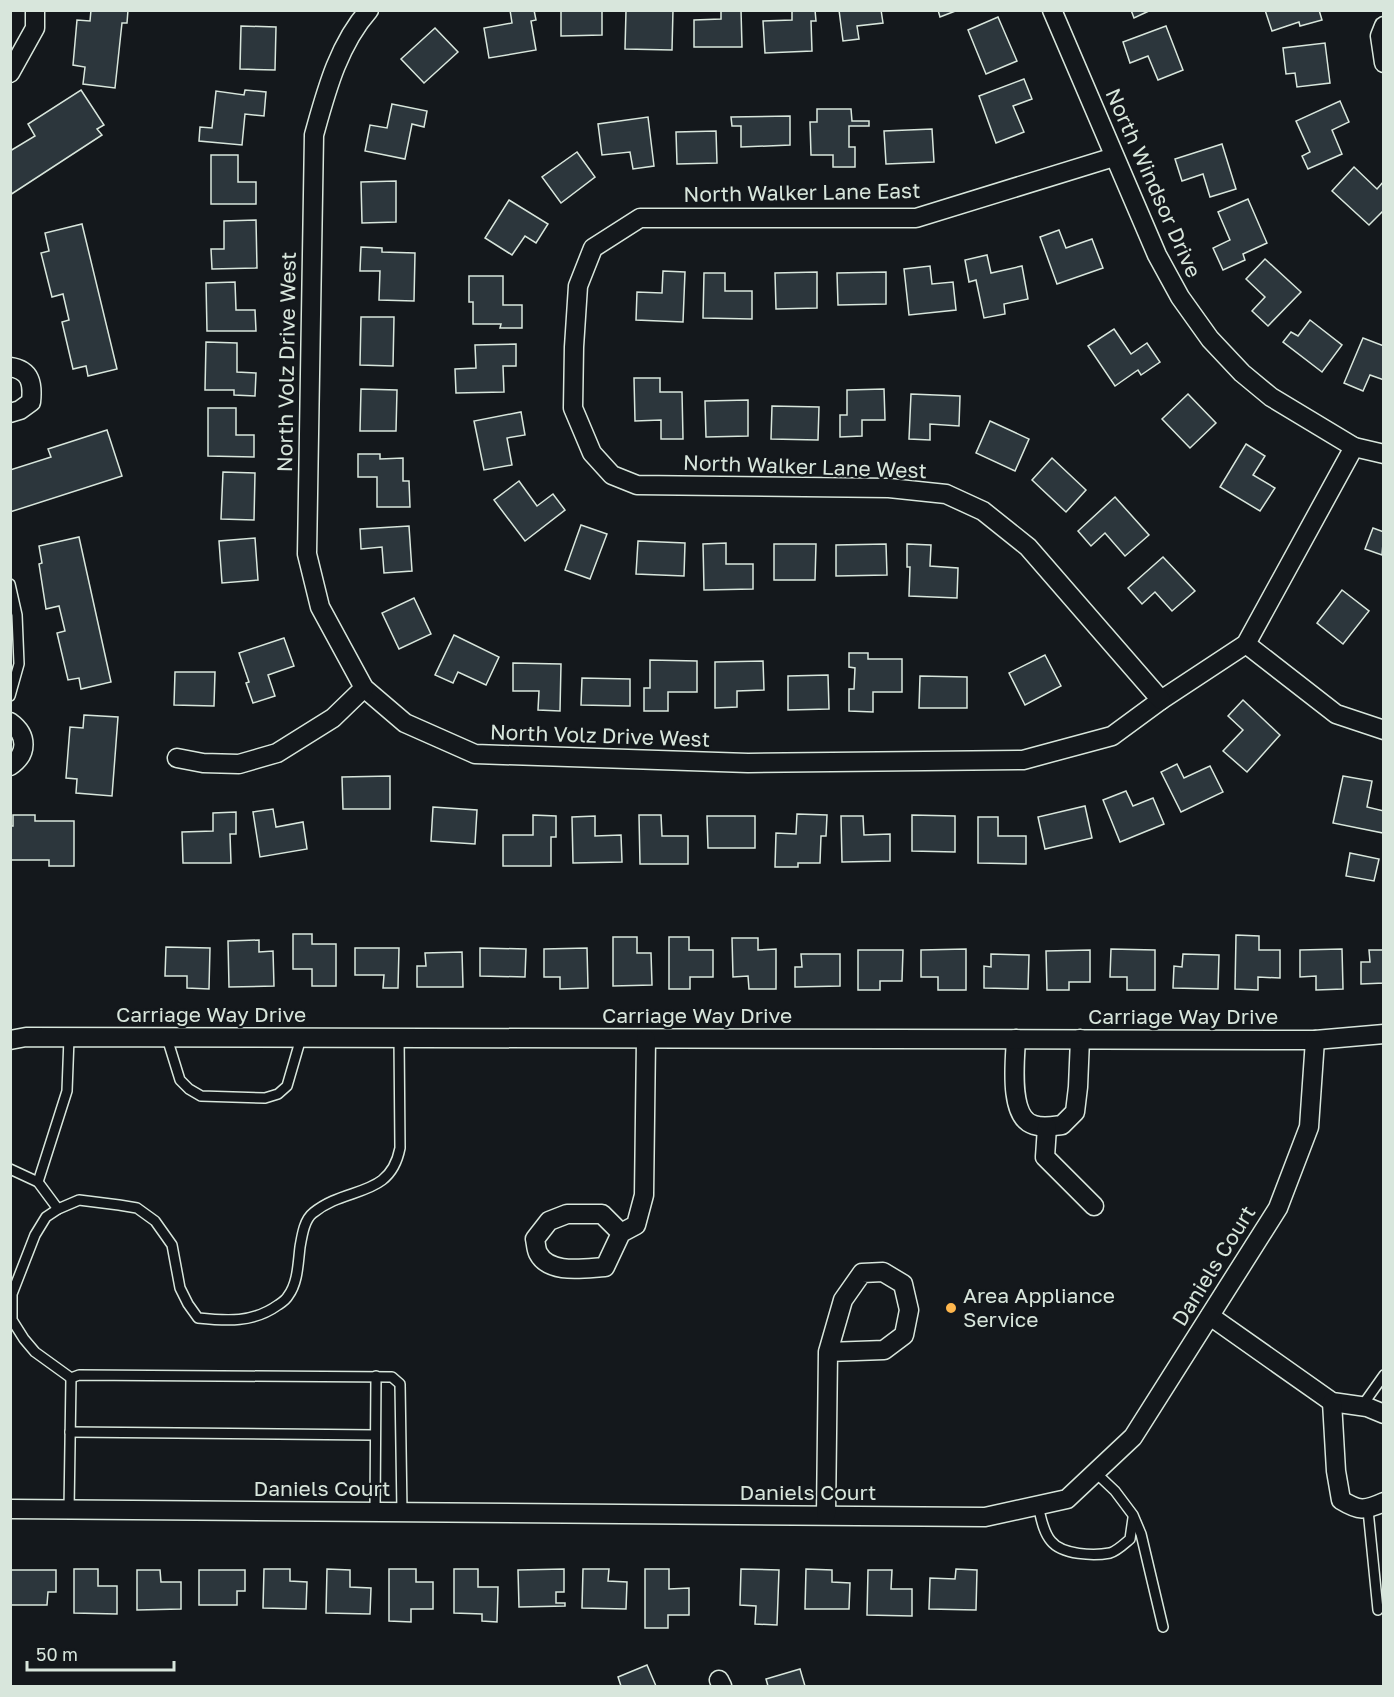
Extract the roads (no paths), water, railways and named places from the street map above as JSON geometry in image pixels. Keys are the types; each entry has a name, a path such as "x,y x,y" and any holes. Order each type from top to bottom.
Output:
{"street":[{"path":"10,73 35,28 35,10"},
{"name":"North Volz Drive West","path":"369,10 356,25 328,82 315,135 307,554 320,607 364,688 405,723 476,754 747,764 1023,760 1112,736 1161,699 1246,644 1354,447"},
{"name":"North Windsor Drive","path":"1052,10 1157,255 1180,297 1210,339 1242,373 1271,397 1354,447 1383,454"},
{"path":"1383,26 1380,36 1383,63"},
{"name":"North Walker Lane East","path":"574,347 578,286 593,248 640,218 916,218 1114,157"},
{"name":"North Walker Lane West","path":"574,347 573,408 592,453 612,475 637,485 889,488 946,494 983,511 1028,547 1161,699"},
{"path":"10,367 21,369 29,377 33,389 31,402 20,410 10,413"},
{"path":"1246,644 1336,714 1383,730"},
{"path":"177,758 203,764 239,764 277,753 333,718 364,688"},
{"path":"10,722 18,728 24,739 24,750 19,760 10,766"},
{"name":"Carriage Way Drive","path":"10,1040 26,1037 1315,1040 1383,1034"},
{"path":"621,1233 602,1214 567,1214 549,1221 535,1239 538,1252 546,1263 567,1269 605,1267 621,1233 636,1225 644,1195 646,1039"},
{"path":"1016,1039 1016,1096 1019,1109 1022,1117 1032,1125 1047,1127 1062,1125 1075,1112 1080,1039"},
{"name":"Daniels Court","path":"10,1509 985,1517 1067,1499 1133,1437 1278,1208 1309,1126 1315,1040"},
{"path":"1047,1127 1044,1157 1094,1206"},
{"path":"826,1515 828,1352 843,1300 862,1273 883,1272 903,1284 909,1311 904,1335 884,1350 828,1352"},
{"path":"1210,1316 1332,1402 1362,1406 1383,1414"},
{"path":"1332,1402 1336,1471 1341,1500 1354,1508 1376,1506"}],"lane":[{"path":"10,584 17,615 20,664 10,696"},
{"path":"38,1182 67,1091 69,1038"},
{"path":"167,1038 180,1080 189,1089 201,1096 265,1098 278,1094 287,1086 301,1038"},
{"path":"71,1378 34,1352 12,1320 12,1294 35,1235 46,1217 79,1200 137,1208 155,1221 172,1245 180,1288 198,1318 228,1321 261,1316 288,1297 296,1276 301,1238 310,1215 327,1204 383,1181 393,1171 400,1148 399,1038"},
{"path":"10,1169 38,1182 58,1209"},
{"path":"71,1378 79,1375 392,1377 400,1384 402,1512"},
{"path":"1362,1406 1383,1375"},
{"path":"375,1512 376,1376"},
{"path":"69,1510 71,1378"},
{"path":"70,1432 375,1435"},
{"path":"1096,1473 1115,1491 1133,1515 1141,1534 1163,1628"},
{"path":"1038,1506 1046,1532 1055,1546 1063,1550 1086,1553 1113,1552 1130,1539 1133,1515"},
{"path":"1376,1506 1378,1610"}],"place":[{"name":"Area Appliance Service","path":"951,1308"}]}
